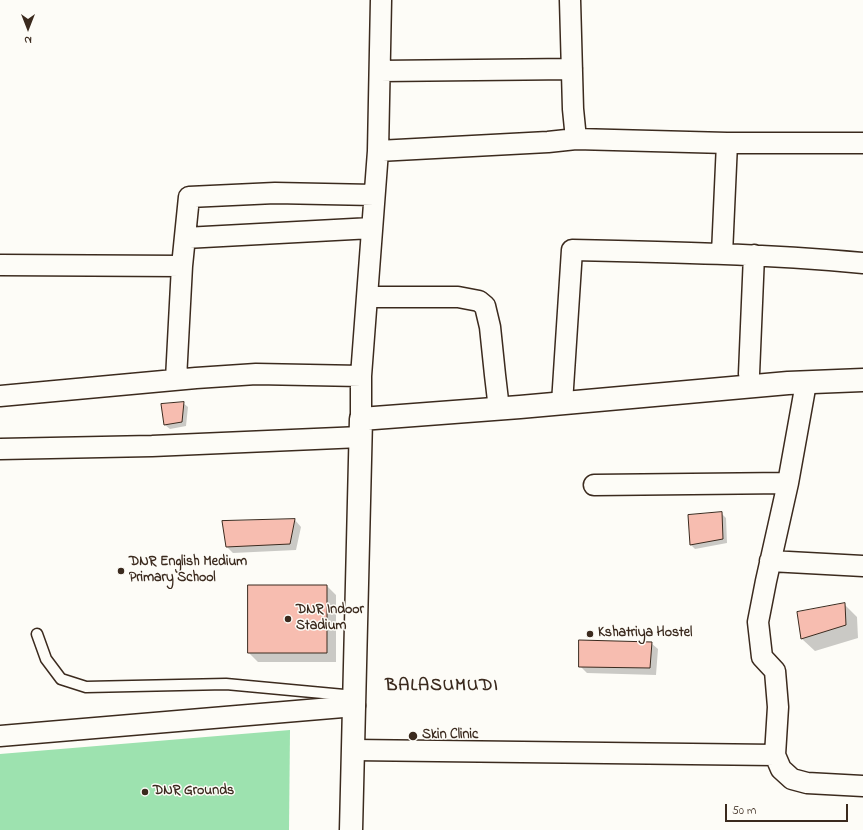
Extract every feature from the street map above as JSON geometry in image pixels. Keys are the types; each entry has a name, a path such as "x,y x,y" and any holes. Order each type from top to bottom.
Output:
{"street":[{"path":"351,830 361,376 378,151 381,0"},
{"path":"570,0 573,109 576,139"},
{"path":"380,71 572,69"},
{"path":"378,151 548,142 576,139 727,143 863,143"},
{"path":"722,254 727,143"},
{"path":"176,379 182,266 189,197 275,193 374,195"},
{"path":"185,238 372,228"},
{"path":"562,403 572,250 754,255 863,263"},
{"path":"749,374 754,255"},
{"path":"0,265 182,266"},
{"path":"367,297 458,297 479,301 485,306 490,327 499,409"},
{"path":"0,396 176,379 256,374 361,376"},
{"path":"0,449 152,446 361,428 499,409 562,403 788,383 863,380"},
{"path":"806,383 788,483 758,622 762,657 775,671 778,707 775,755 781,769 792,779 807,783 863,786"},
{"path":"594,485 788,483"},
{"path":"770,561 863,566"},
{"path":"0,736 355,701"},
{"path":"353,750 775,755"}],"lane":[{"path":"37,634 46,659 61,679 86,687 226,684 355,701"}],"green space":[{"name":"DNR Grounds","path":"290,730 289,830 0,830 0,754"}],"building":[{"path":"184,402 182,422 164,425 161,404"},
{"path":"722,512 723,539 690,545 688,515"},
{"path":"295,519 290,544 226,547 222,521"},
{"name":"DNR Indoor Stadium","path":"248,585 327,585 327,653 248,653"},
{"path":"845,603 846,625 801,639 797,612"},
{"path":"579,640 652,642 650,668 579,667"}],"place":[{"name":"DNR English Medium Primary School","path":"121,571"},
{"name":"DNR Indoor Stadium","path":"288,619"},
{"name":"Kshatriya Hostel","path":"590,634"},
{"name":"Skin Clinic","path":"413,736"},
{"name":"DNR Grounds","path":"145,792"}],"district":[{"name":"BALASUMUDI","path":"442,687"}]}
